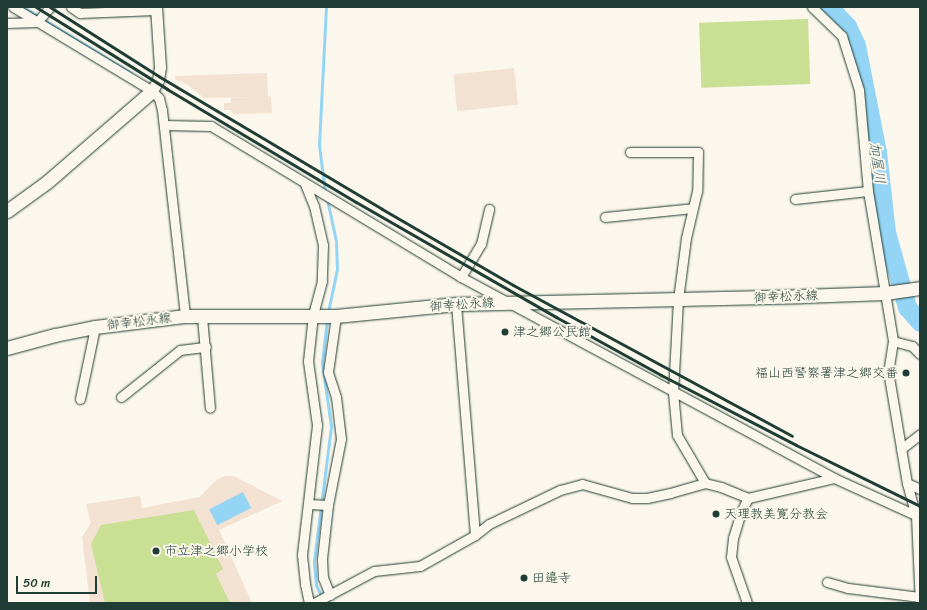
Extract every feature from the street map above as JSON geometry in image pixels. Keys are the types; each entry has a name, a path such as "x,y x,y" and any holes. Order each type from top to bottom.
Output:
{"main road":[{"path":"7,211 47,182 152,91"},
{"name":"御幸松永線","path":"7,348 55,335 95,327 185,316 325,316 456,304 678,300 890,292 915,289"}],"street":[{"path":"13,7 41,19 152,91 159,98 164,125 185,316"},
{"path":"7,23 41,19 50,7"},
{"path":"71,7 80,13 156,9 160,67 158,80 152,91"},
{"path":"812,7 842,36 846,44 859,90 868,191 890,292 893,341 888,371 907,483 918,517 919,600 848,588 827,582"},
{"path":"164,125 211,126 461,277 834,478 918,517"},
{"path":"630,152 698,152 697,191 686,238 678,300 673,392 677,435 705,483"},
{"path":"305,184 314,206 323,245 322,280 328,372 336,397 341,439 328,506 322,560 323,578 330,594"},
{"path":"795,199 868,191"},
{"path":"461,277 481,244 489,208"},
{"path":"605,217 693,208"},
{"path":"456,304 475,534"},
{"path":"309,603 305,584 302,555 317,425 308,361 325,316"},
{"path":"202,317 206,347 210,408"},
{"path":"80,399 95,327"},
{"path":"893,341 912,346 920,354"},
{"path":"121,397 180,350 206,347"},
{"path":"901,449 920,434"},
{"path":"314,603 374,571 420,566 475,534 489,524 524,506 560,490 582,484 632,498 647,498 705,483 721,487 748,498 834,478"},
{"path":"907,483 920,489"},
{"path":"747,603 731,557 733,538 741,512 748,498"},
{"path":"308,504 328,506"}],"shaded area":[{"path":"514,68 518,105 457,111 453,74"},
{"path":"267,73 268,96 271,97 272,113 233,114 231,110 224,110 224,103 231,103 231,98 256,97 204,98 188,85 175,79 175,76"},
{"name":"市立津之郷小学校","path":"224,476 234,476 282,501 219,530 252,603 90,603 82,537 91,523 86,504 140,496 142,508 200,497 215,481"}],"green space":[{"path":"808,19 810,84 701,88 699,23"},
{"path":"194,510 223,569 216,574 230,603 105,603 91,544 101,525"}],"water":[{"path":"243,492 251,508 217,525 209,509"}],"waterway":[{"path":"23,7 131,73"},
{"path":"325,192 319,145 326,7"},
{"name":"加屋川","path":"829,7 847,26 856,45 877,152 886,232 907,307 920,322"},
{"path":"327,199 336,241 337,269 328,312"},
{"path":"325,603 316,585 314,561 331,426 322,363 327,319"}],"railway":[{"path":"36,7 167,89 356,202 556,317 661,375 796,445 920,506"},
{"path":"50,7 160,77 513,285 792,436"}],"place":[{"name":"津之郷公民館","path":"505,332"},
{"name":"福山西警察署津之郷交番","path":"906,373"},
{"name":"天理教美寛分教会","path":"716,514"},
{"name":"市立津之郷小学校","path":"156,551"},
{"name":"田邉寺","path":"524,578"}]}
